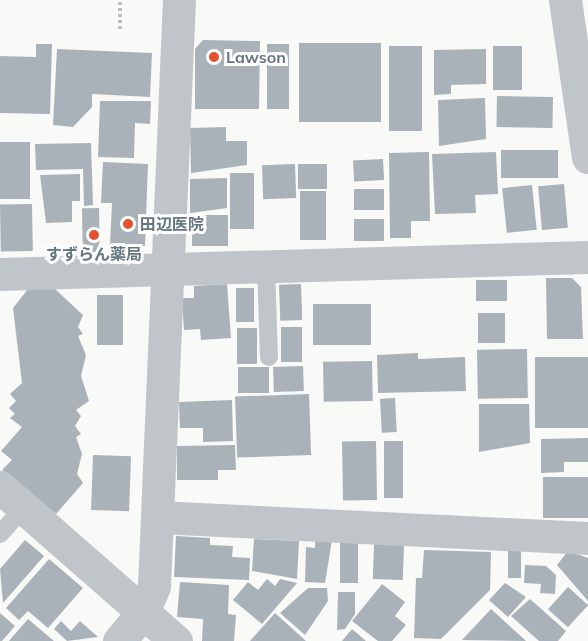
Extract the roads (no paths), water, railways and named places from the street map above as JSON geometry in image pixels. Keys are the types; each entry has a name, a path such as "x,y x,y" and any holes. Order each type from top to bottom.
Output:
{"street":[{"path":"119,641 143,612 154,586 170,269 179,0"},
{"path":"565,0 588,157"},
{"path":"0,274 588,257"},
{"path":"12,497 176,641"},
{"path":"158,517 588,538"}],"lane":[{"path":"266,267 269,357"},
{"path":"0,534 12,497"}],"place":[{"name":"Lawson","path":"214,57"},
{"name":"田辺医院","path":"128,224"},
{"name":"すずらん薬局","path":"94,235"}]}
